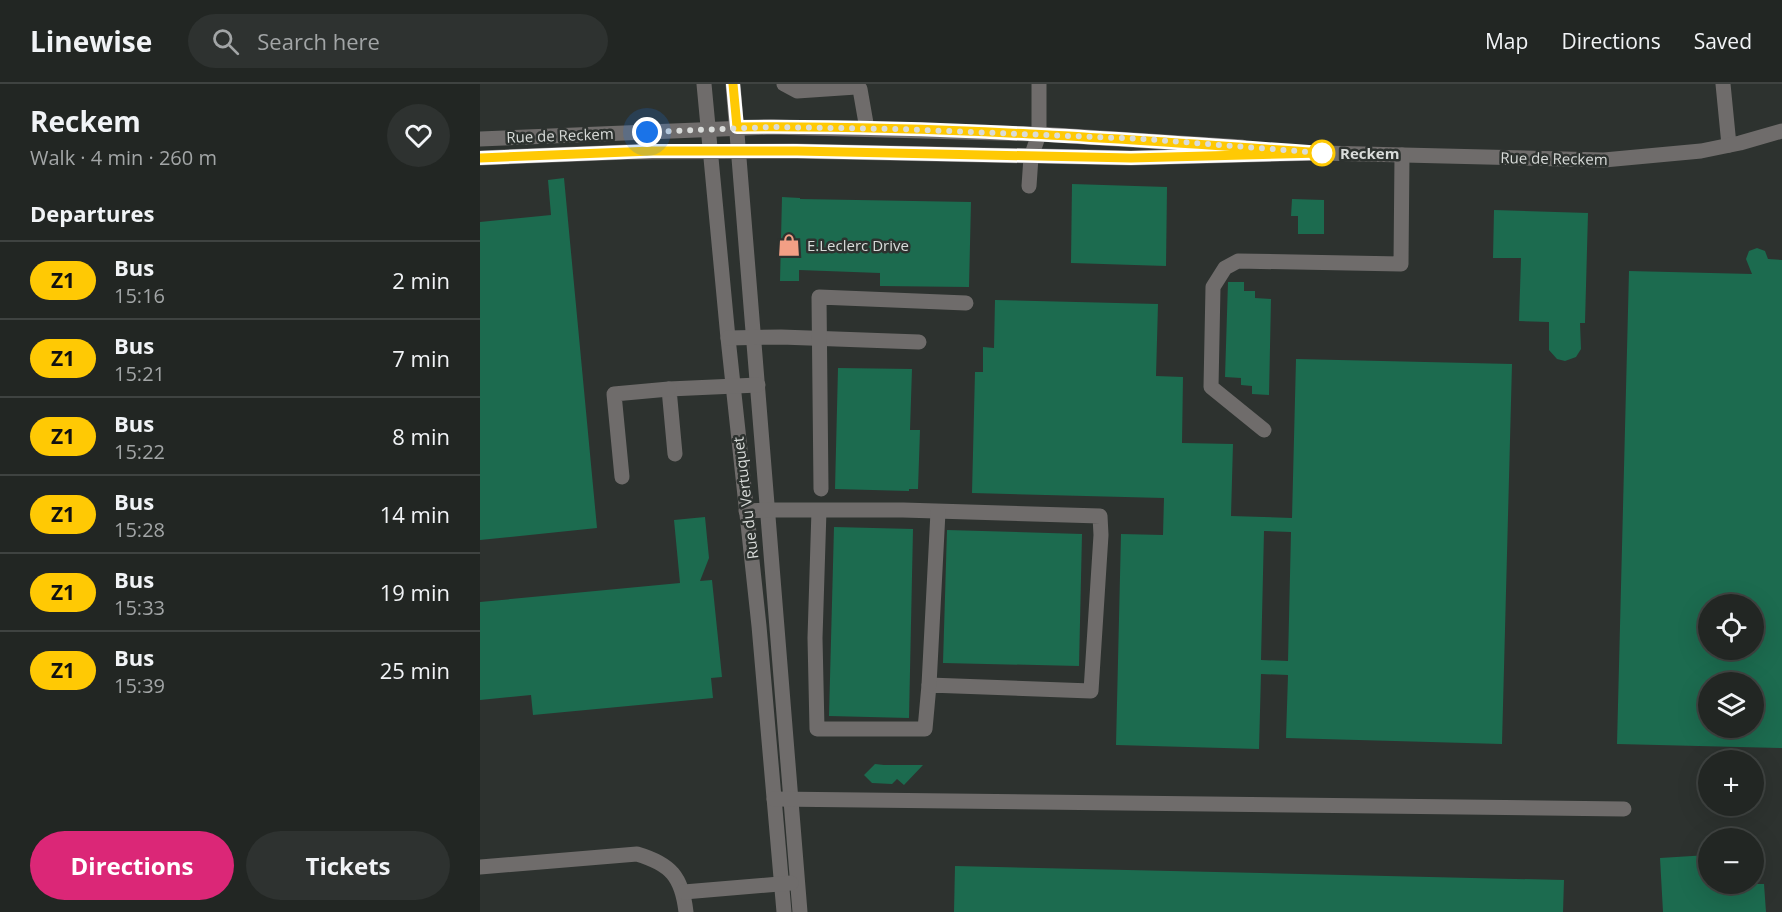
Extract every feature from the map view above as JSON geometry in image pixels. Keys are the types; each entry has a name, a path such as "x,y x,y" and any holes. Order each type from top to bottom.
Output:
{"street":[{"name":"Rue du Vertuquet","path":"704,84 774,799 790,883 800,912"},
{"name":"Rue du Vertuquet","path":"733,84 791,799 790,883 784,912"},
{"path":"784,84 797,91 856,87 860,89 867,129"},
{"path":"1029,186 1031,157 1039,134 1039,84"},
{"path":"1723,84 1729,145"},
{"name":"Rue de Reckem","path":"480,138 737,127 867,129 1144,139 1322,153"},
{"name":"Rue de Reckem","path":"480,158 628,152 797,151 1131,158 1322,153 1612,160 1679,154 1729,145 1782,131"},
{"path":"1264,430 1211,387 1212,293 1217,278 1229,264 1238,261 1401,264 1402,154"},
{"path":"821,489 819,297 966,303"},
{"path":"728,338 919,342"},
{"path":"622,477 614,394 758,385"},
{"path":"669,389 675,454"},
{"path":"819,510 815,638 817,729 925,729 938,512"},
{"path":"746,511 819,510 1100,516 1101,535 1091,691 929,685"},
{"path":"774,799 1624,809"},
{"path":"480,867 637,854 654,861 678,879 684,892 686,912"},
{"path":"684,892 790,883"}],"building":[{"path":"564,178 597,528 480,540 480,222 551,215 548,180"},
{"path":"1072,184 1167,187 1166,266 1071,263"},
{"path":"782,197 971,202 969,287 880,286 880,273 799,270 799,281 780,281"},
{"path":"1292,199 1324,200 1324,234 1298,234 1298,216 1291,216"},
{"path":"1494,210 1588,213 1585,323 1580,323 1581,349 1576,357 1565,361 1557,359 1549,350 1549,322 1519,321 1521,258 1493,258"},
{"path":"1757,248 1765,251 1768,259 1782,260 1782,748 1617,744 1629,271 1752,274 1746,259 1749,251"},
{"path":"1228,282 1244,282 1244,291 1255,291 1255,298 1271,299 1269,395 1252,394 1252,386 1241,385 1241,378 1225,377"},
{"path":"995,300 1158,304 1156,376 1183,377 1182,443 1233,444 1231,516 1292,518 1296,359 1512,364 1502,744 1286,738 1288,675 1261,674 1259,749 1116,745 1121,534 1163,535 1164,498 972,493 975,372 983,372 983,347 994,348","holes":["1264,531 1291,532 1288,661 1261,660"]},
{"path":"838,368 912,369 910,430 920,430 918,489 909,489 909,491 835,489"},
{"path":"705,517 709,558 700,581 712,580 722,677 711,678 713,698 533,715 531,695 480,700 480,602 680,583 674,520"},
{"path":"834,527 913,529 909,718 829,716"},
{"path":"947,530 1082,534 1079,666 943,663"},
{"path":"875,764 923,765 904,785 897,779 892,784 872,783 864,775"},
{"path":"1698,856 1698,894 1764,894 1764,884 1766,912 1663,912 1660,858"},
{"path":"955,866 1564,880 1563,912 954,912"}],"bus line":[{"name":"Z1","path":"480,158 652,151 797,151 1131,158 1322,153 1047,134 737,127 733,84"}],"place":[{"name":"Reckem","path":"1322,153"},
{"name":"E.Leclerc Drive","path":"789,245"}],"route":[{"path":"647,132 737,127 897,129 1144,139 1322,153"}]}
